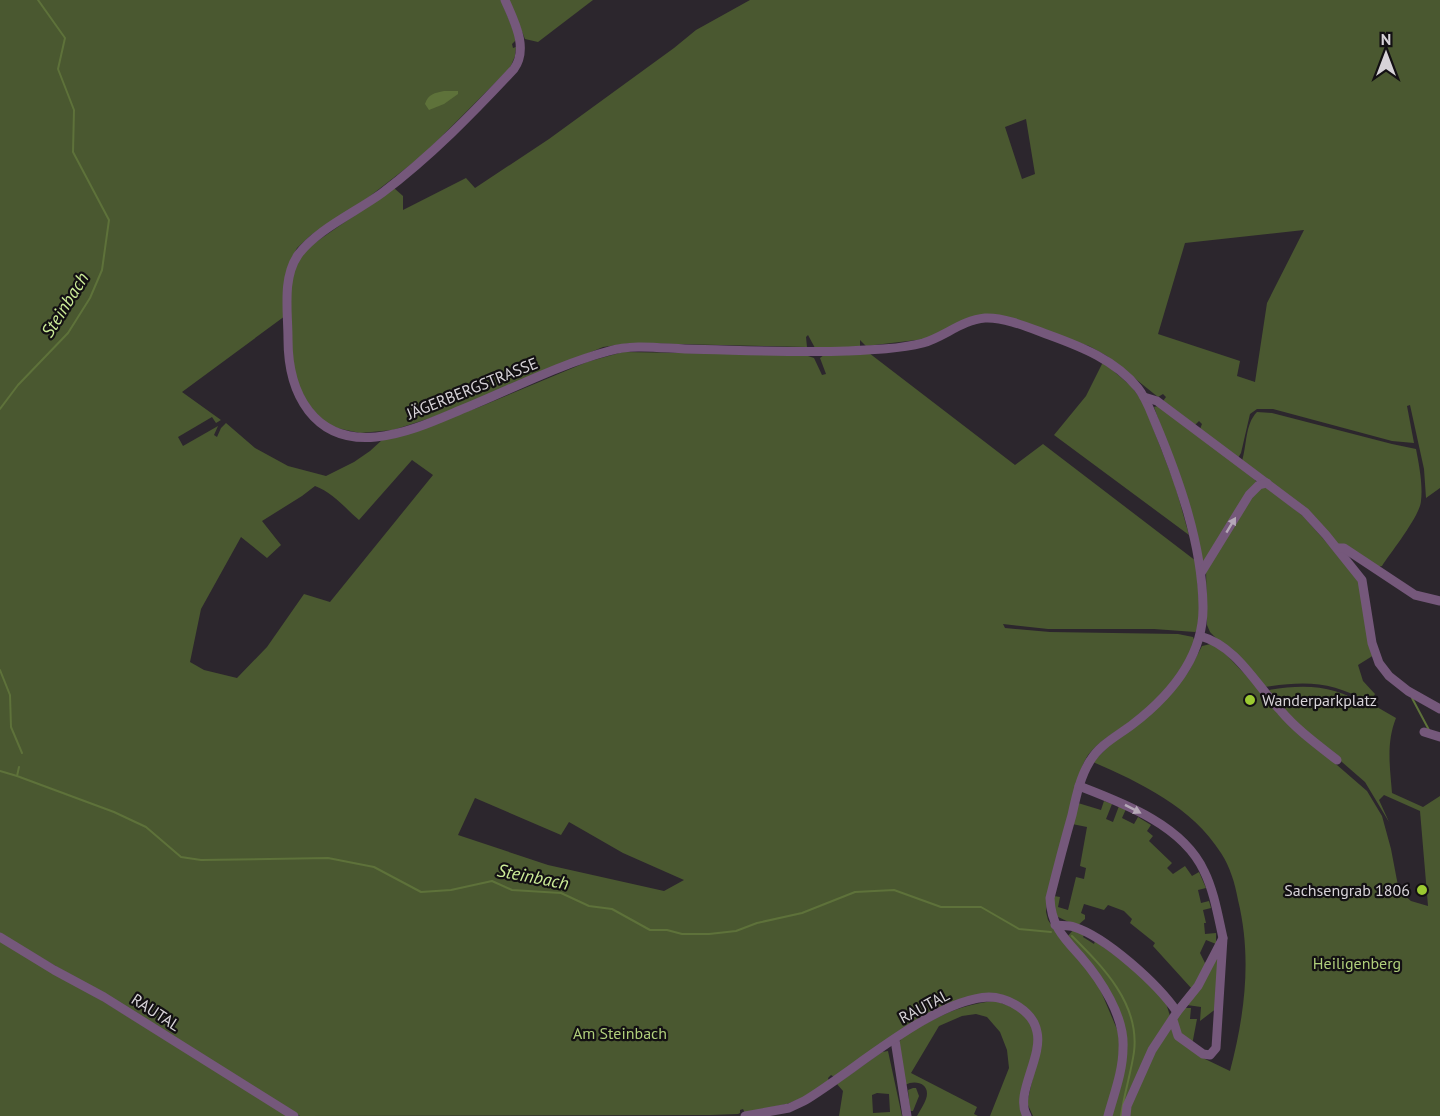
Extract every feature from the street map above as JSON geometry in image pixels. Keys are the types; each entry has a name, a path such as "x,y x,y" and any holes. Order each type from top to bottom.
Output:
{"street":[{"name":"JÄGERBERGSTRASSE","path":"505,0 520,42 521,53 514,69 426,157 381,194 305,246 292,266 288,280 288,356 292,380 300,398 320,423 344,434 377,437 446,416 564,367 616,349 849,351 926,342 968,322 987,318 1032,329 1088,349 1124,374 1144,397 1178,483 1201,573 1203,604 1200,636 1195,653 1168,693 1090,760 1079,786 1050,898 1055,925"},
{"name":"JÄGERBERGSTRASSE","path":"1144,397 1157,401 1305,512 1337,548 1364,585 1372,642 1379,663 1389,676 1408,692 1440,709"},
{"path":"1201,573 1249,495 1259,485 1267,483"},
{"path":"1337,548 1344,548 1415,596 1440,601"},
{"path":"1200,636 1215,640 1232,654 1265,690 1280,711 1337,760"},
{"path":"1424,732 1440,737"},
{"path":"1055,925 1074,927 1131,963 1168,999 1175,1016 1178,1036 1203,1054 1209,1055 1214,1052 1223,963 1223,938 1204,869 1182,841 1146,815 1079,786"},
{"path":"1055,925 1100,983 1114,1009 1122,1034 1124,1047 1122,1063 1108,1116"},
{"name":"RAUTAL","path":"0,937 104,997 294,1116"},
{"path":"1126,1116 1127,1106 1152,1050 1198,986 1223,938"},
{"name":"RAUTAL","path":"745,1116 789,1108 804,1101 939,1013 971,1000 992,997 1017,1005 1034,1023 1038,1039 1023,1102 1027,1116"},
{"path":"895,1040 907,1116"}],"green space":[{"name":"Am Steinbach","path":"0,0 501,0 516,37 512,44 513,48 516,47 515,56 510,68 423,155 365,200 311,235 297,248 289,264 285,316 182,392 221,420 216,423 212,417 178,437 183,446 218,426 214,435 217,437 226,423 255,448 288,466 326,476 354,462 382,440 477,408 587,362 623,352 805,355 814,358 822,375 826,374 820,358 824,355 869,353 1015,465 1043,444 1196,561 1200,612 1198,630 1195,632 1154,629 1048,629 1003,624 1005,628 1050,632 1178,634 1193,637 1195,642 1183,666 1158,697 1097,746 1086,758 1076,785 1047,897 1048,920 1097,982 1119,1034 1119,1063 1105,1116 1033,1116 1027,1103 1040,1047 1023,1006 970,998 834,1077 831,1075 828,1078 829,1081 802,1098 787,1104 745,1113 743,1109 738,1114 711,1115 300,1116 106,995 0,934","holes":["412,460 433,475 330,602 304,594 267,647 237,678 204,670 190,662 201,609 241,537 267,558 281,545 262,521 315,486 333,496 359,520","475,798 561,835 569,822 623,853 684,880 664,891 548,865 458,835"]},
{"path":"509,0 593,0 538,42 525,39"},
{"path":"750,0 1440,0 1440,488 1426,498 1424,469 1410,405 1407,406 1414,443 1392,441 1273,409 1257,409 1250,414 1238,458 1200,429 1202,424 1199,421 1195,425 1163,401 1166,397 1163,394 1158,397 1107,356 1089,346 999,316 925,339 866,346 860,340 860,347 815,348 808,335 806,337 807,347 632,343 603,347 446,413 393,430 360,433 332,427 322,421 303,397 291,355 291,281 294,267 306,249 394,188 403,196 403,210 466,178 475,188 549,139 696,30","holes":["1026,119 1035,174 1022,179 1005,127","1304,230 1267,303 1255,382 1237,376 1240,361 1158,334 1185,243"]},
{"path":"1103,362 1131,386 1143,402 1175,485 1189,535 1054,435 1086,396"},
{"path":"1158,406 1254,478 1257,483 1203,564 1181,483 1154,407"},
{"path":"1257,412 1272,413 1416,449 1421,488 1419,508 1411,524 1382,566 1377,567 1339,545 1242,461 1250,422"},
{"path":"1261,488 1268,488 1303,516 1359,579 1374,655 1358,665 1363,681 1375,694 1370,703 1343,690 1319,684 1264,687 1210,632 1207,625 1206,569 1252,494"},
{"name":"Heiligenberg","path":"1215,643 1307,739 1367,791 1382,816 1399,891 1411,901 1428,906 1420,811 1384,795 1379,800 1389,822 1365,782 1282,710 1269,690 1295,687 1320,688 1344,694 1368,707 1370,703 1396,718 1390,746 1392,793 1423,807 1440,796 1440,1116 1112,1116 1125,1064 1117,1008 1067,937 1074,929 1128,965 1165,1000 1182,1042 1205,1059 1230,1071 1243,1007 1245,943 1232,875 1224,858 1209,837 1196,822 1164,798 1093,762 1111,744 1148,717 1170,695 1189,671 1202,646"},
{"path":"1104,801 1112,804 1106,819 1113,822 1119,806 1126,809 1122,818 1134,824 1138,817 1151,825 1147,831 1153,836 1149,841 1172,863 1167,868 1173,874 1185,866 1192,876 1199,872 1206,888 1198,890 1201,903 1209,901 1211,908 1203,910 1206,923 1204,923 1205,934 1216,933 1216,944 1206,940 1200,953 1206,965 1192,989 1153,946 1155,943 1130,923 1132,919 1124,911 1108,905 1104,910 1084,904 1081,913 1085,915 1085,919 1077,926 1054,915 1054,896 1060,897 1058,907 1068,910 1076,877 1084,879 1086,868 1080,866 1087,827 1072,824 1078,803 1101,810"},
{"path":"0,941 101,1000 289,1116 0,1116"},
{"path":"1218,952 1217,1008 1200,1021 1201,1007 1187,1005"},
{"path":"995,1001 1015,1008 1028,1019 1035,1034 1024,1116 990,1116 1009,1068 1007,1050 1000,1032 987,1017 976,1014 962,1016 939,1026 911,1073 977,1107 974,1114 978,1116 917,1116 927,1094 922,1084 905,1085 899,1043 902,1037 957,1009"},
{"path":"1185,1008 1191,1008 1190,1019 1197,1019 1192,1045 1182,1036 1176,1024"},
{"path":"888,1051 902,1116 839,1116 843,1091 837,1084 882,1052","holes":["889,1094 890,1112 873,1113 872,1095"]},
{"path":"916,1088 919,1096 913,1111 910,1111 908,1090"}],"shaded area":[{"path":"444,91 458,91 458,94 444,104 429,110 425,104 428,98"}],"waterway":[{"name":"Steinbach","path":"0,409 18,385 68,333 90,298 102,270 109,220 73,152 74,110 58,69 65,38 38,0"},
{"name":"Steinbach","path":"0,670 10,695 11,727 22,753"},
{"path":"1412,698 1429,730"},
{"name":"Steinbach","path":"19,767 17,776 114,812 146,827 181,857 201,860 328,858 374,867 421,892 451,890 492,881 512,890 561,893 589,906 612,909 650,930 667,930 682,934 736,931 757,923 802,913 855,892 894,890 941,907 981,907 1019,929 1051,932"},
{"name":"Steinbach","path":"0,771 17,776"},
{"name":"Steinbach","path":"1072,936 1107,974 1125,1002 1131,1018 1134,1052 1121,1116"}],"place":[{"name":"Wanderparkplatz","path":"1250,700"},
{"name":"Sachsengrab 1806","path":"1422,890"}]}
